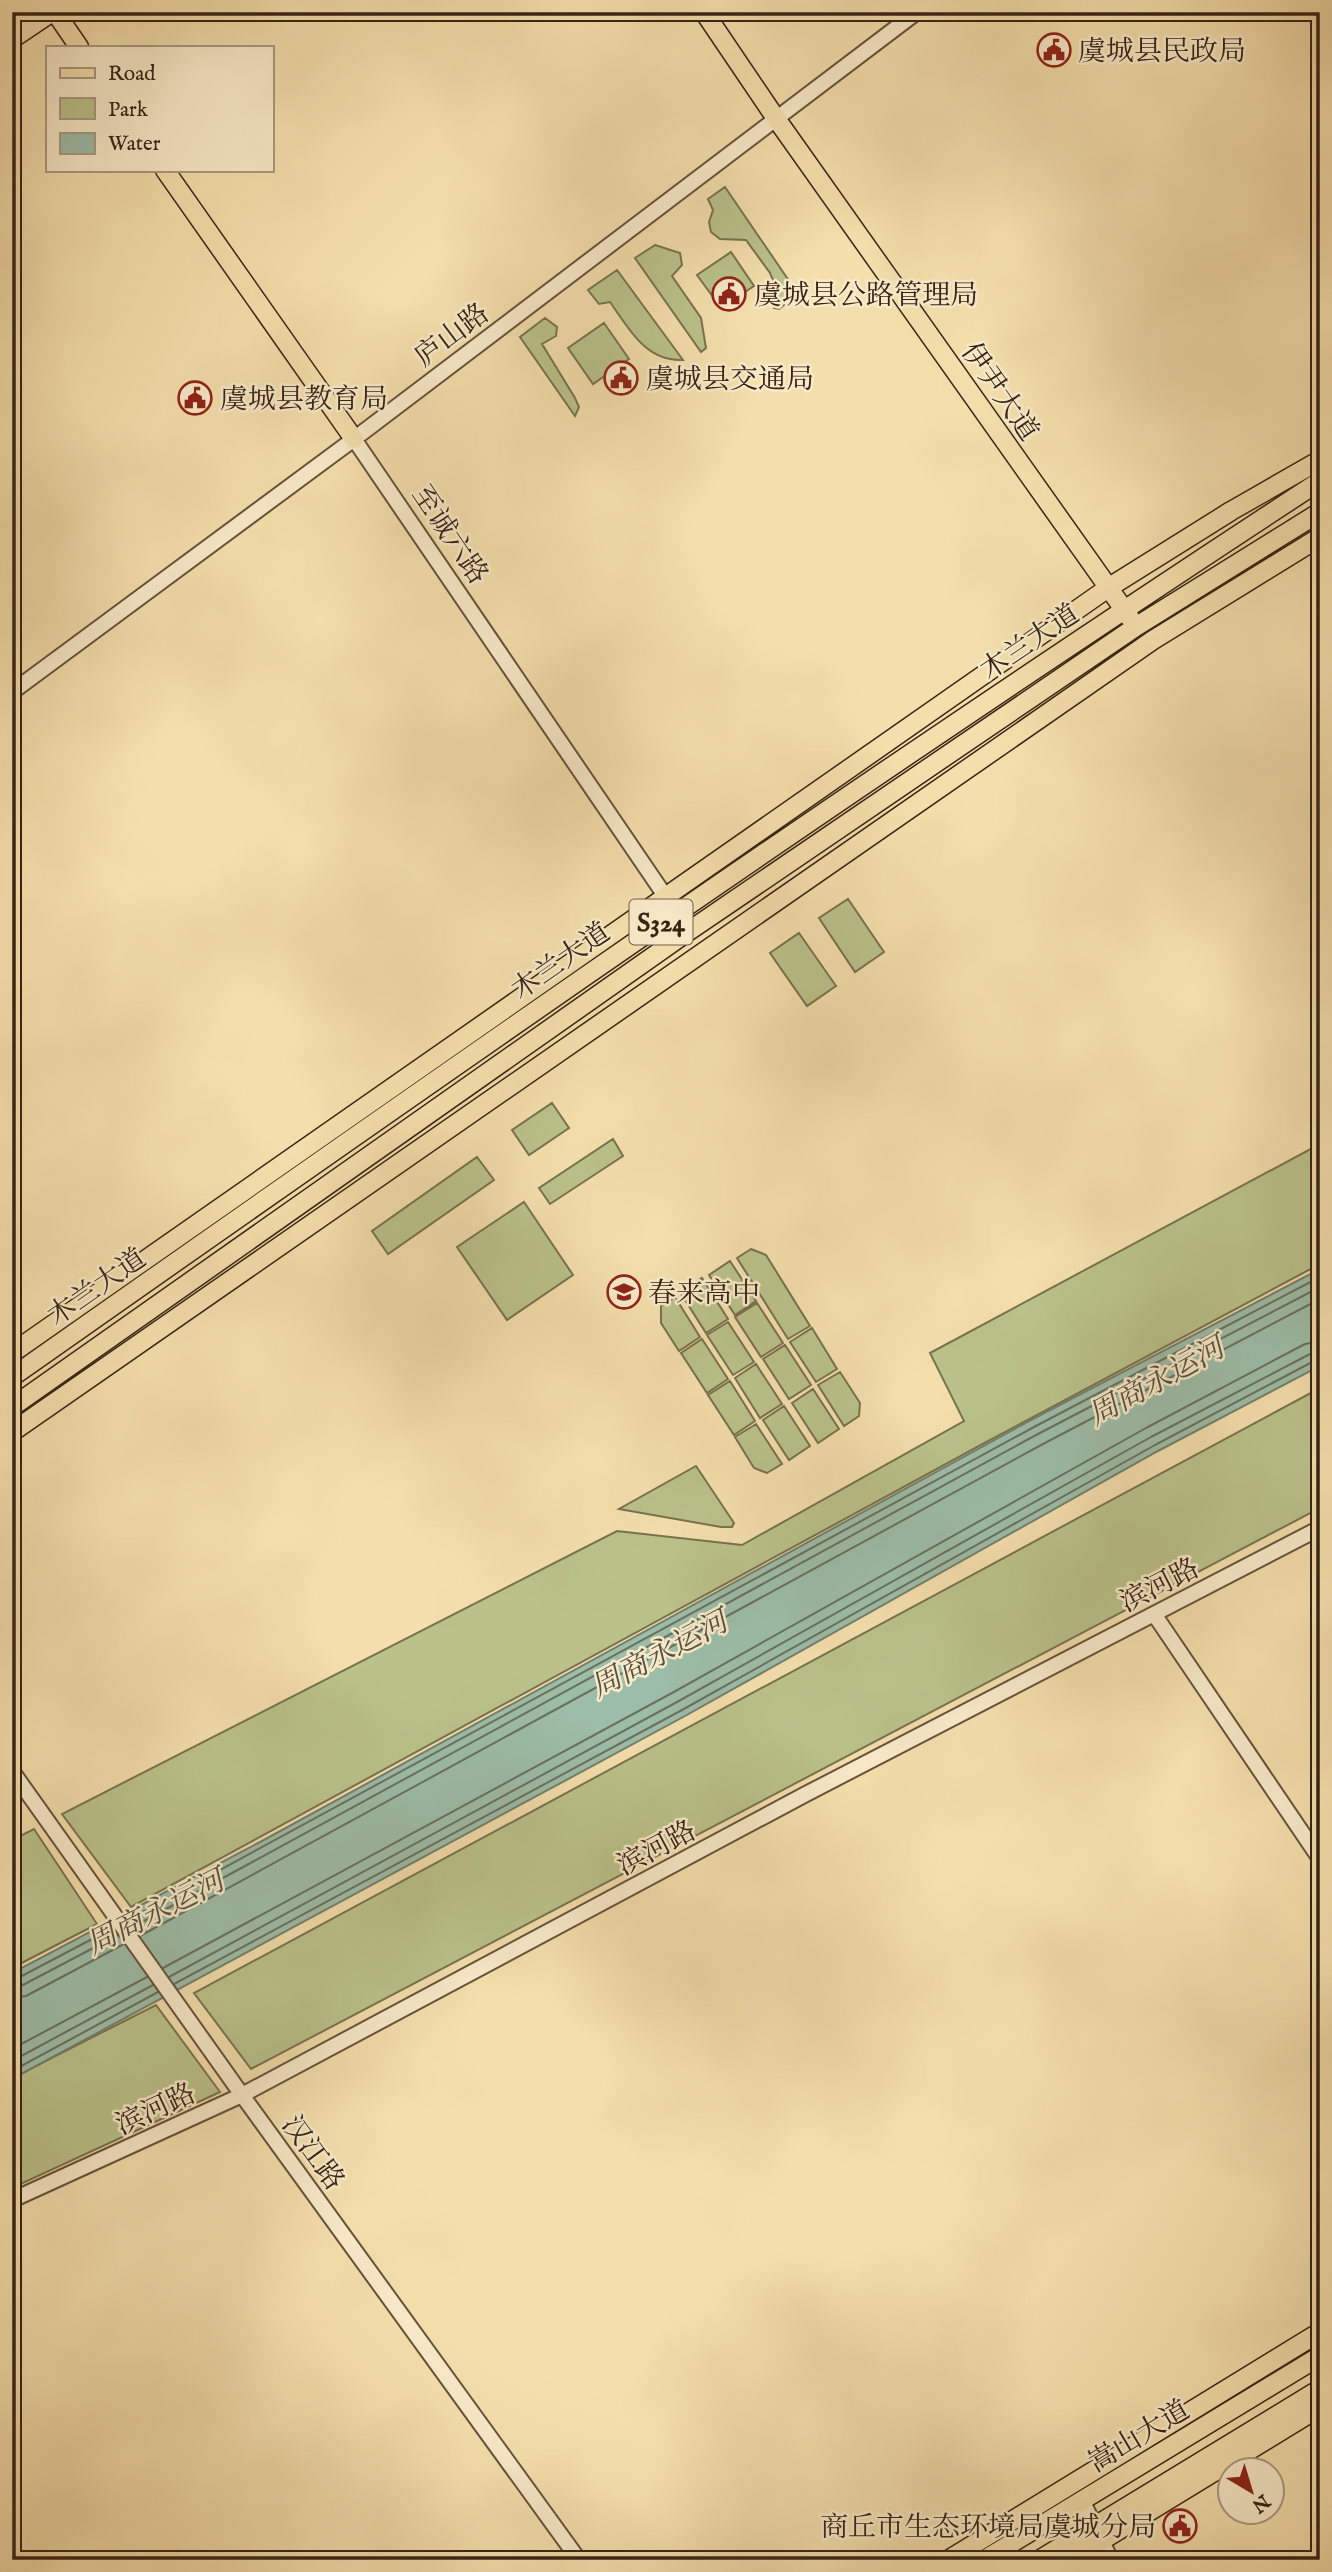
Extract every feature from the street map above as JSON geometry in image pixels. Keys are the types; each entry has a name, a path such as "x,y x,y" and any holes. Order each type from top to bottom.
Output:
{"main road":[{"path":"12,39 53,12 78,46"},
{"name":"伊尹大道","path":"705,12 775,117 1137,626"},
{"name":"至诚六路","path":"166,172 354,439"},
{"path":"14,1349 1108,588 1231,511 1320,460"},
{"name":"木兰大道","path":"12,1377 676,912 1123,609 1320,481"},
{"name":"木兰大道","path":"12,1407 689,931 1137,626 1320,512"},
{"path":"12,1432 1153,640 1320,537"},
{"path":"948,2560 1320,2332"},
{"name":"嵩山大道","path":"984,2560 1320,2356"},
{"name":"嵩山大道","path":"1038,2560 1098,2533 1320,2389"},
{"path":"1070,2560 1098,2533 1320,2407"}],"street":[{"name":"庐山路","path":"12,692 354,439 916,12"},
{"name":"至诚六路","path":"354,439 689,931"},
{"name":"滨河路","path":"12,2200 242,2095 806,1794 1320,1528"},
{"path":"1154,1614 1320,1859"},
{"name":"汉江路","path":"12,1771 242,2095 579,2560"},
{"path":"1082,2500 1111,2560"}],"green space":[{"path":"725,187 798,294 779,309 774,308 778,292 770,273 746,240 720,239 711,232 709,222 713,210 708,199"},
{"path":"655,245 680,253 682,265 672,276 701,318 706,348 701,352 635,258"},
{"path":"731,252 754,286 721,308 697,275"},
{"path":"617,270 683,360 659,356 649,350 632,333 610,302 599,304 588,290"},
{"path":"545,318 557,327 556,336 542,344 575,398 579,407 575,416 520,337"},
{"path":"604,323 629,359 593,384 568,348"},
{"path":"848,899 884,952 855,972 819,918"},
{"path":"799,933 836,986 807,1006 770,953"},
{"path":"552,1103 569,1128 529,1155 512,1130"},
{"path":"613,1139 623,1156 550,1204 539,1188"},
{"path":"1320,1144 1320,1264 979,1446 131,1907 62,1814 617,1531 742,1545 964,1421 930,1353"},
{"path":"477,1157 494,1180 388,1254 372,1231"},
{"path":"524,1202 573,1275 507,1320 457,1247"},
{"path":"751,1249 766,1255 810,1326 788,1339 737,1258"},
{"path":"730,1261 756,1301 735,1315 709,1275"},
{"path":"702,1278 728,1319 706,1333 680,1292"},
{"path":"675,1297 700,1337 679,1351 661,1323 661,1306"},
{"path":"757,1303 783,1343 761,1357 735,1317"},
{"path":"728,1322 754,1362 733,1375 707,1335"},
{"path":"812,1328 837,1369 816,1382 790,1342"},
{"path":"702,1339 728,1379 707,1393 681,1353"},
{"path":"785,1345 811,1385 789,1399 763,1359"},
{"path":"756,1364 782,1404 760,1418 735,1378"},
{"path":"840,1372 860,1403 859,1416 844,1426 818,1385"},
{"path":"730,1381 755,1421 734,1435 708,1395"},
{"path":"1320,1388 1320,1508 251,2069 194,1993"},
{"path":"813,1389 839,1429 818,1443 792,1403"},
{"path":"784,1406 810,1446 789,1460 763,1420"},
{"path":"756,1424 782,1464 767,1473 754,1468 735,1437"},
{"path":"696,1466 734,1523 732,1527 619,1509"},
{"path":"34,1829 97,1924 12,1968 12,1840"},
{"path":"156,2005 220,2092 12,2188 12,2078"}],"water":[{"name":"周商永运河","path":"1320,1269 1320,1366 1158,1451 685,1716 12,2079 12,1973 262,1841 1031,1420"}],"place":[{"name":"虞城县民政局","path":"1054,50"},
{"name":"虞城县公路管理局","path":"729,294"},
{"name":"虞城县交通局","path":"621,378"},
{"name":"虞城县教育局","path":"195,398"},
{"name":"春来高中","path":"624,1292"},
{"name":"商丘市生态环境局虞城分局","path":"1180,2526"}]}
